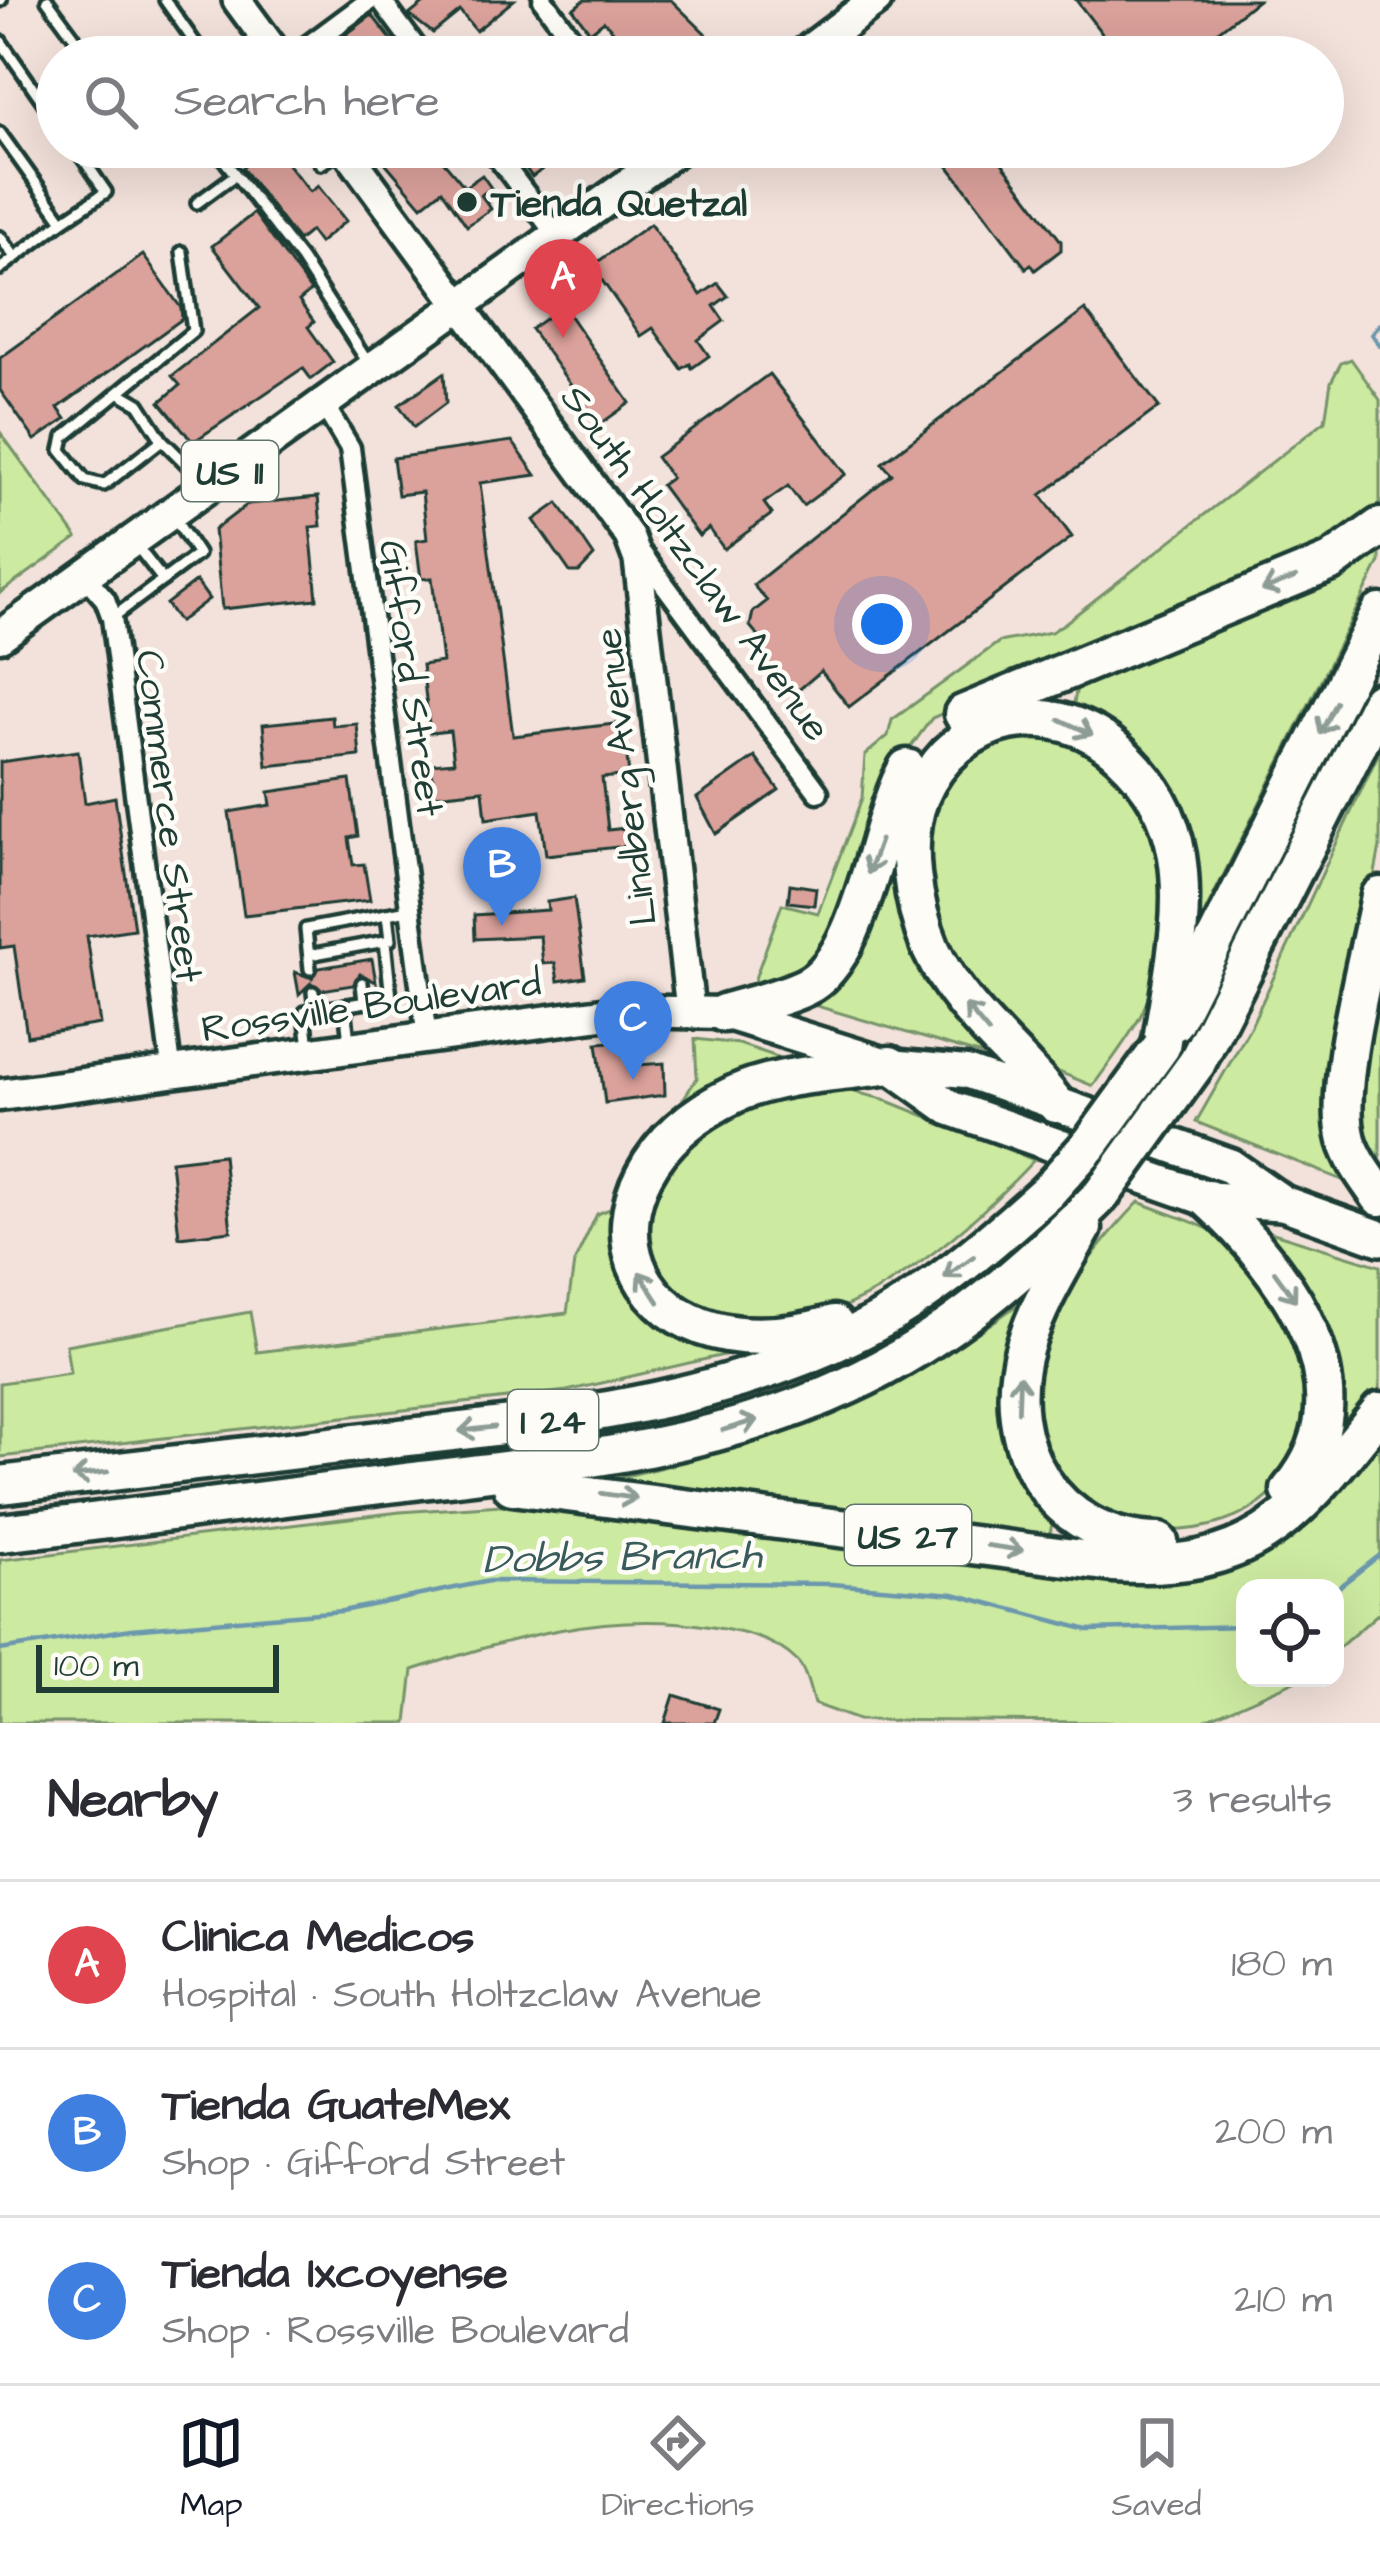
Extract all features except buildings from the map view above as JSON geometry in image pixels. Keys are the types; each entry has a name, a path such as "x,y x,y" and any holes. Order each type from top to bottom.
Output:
{"highway":[{"path":"707,1011 807,987 825,974 842,946 904,774 948,722 1331,562 1380,527"},
{"name":"I 24","path":"0,1485 615,1410 747,1378 860,1332 912,1300 982,1250 1048,1191 1091,1143 1161,1047 1380,613"},
{"name":"I 24","path":"0,1533 585,1460 712,1434 848,1386 974,1311 1031,1265 1102,1194 1196,1064 1380,701"},
{"path":"1056,1104 955,993 930,946 911,866 918,800 954,747 985,727 1026,716 1070,721 1109,744 1158,796 1177,855 1180,885 1161,1047"},
{"path":"1380,896 1346,1081 1345,1121 1347,1141 1380,1197"},
{"path":"890,1065 776,1082 705,1111 659,1156 632,1209 630,1234 633,1257 654,1300 692,1325 716,1331 798,1334 912,1300"},
{"name":"Rossville Boulevard","path":"890,1065 950,1108 1208,1199 1283,1203"},
{"name":"Rossville Boulevard","path":"1056,1104 1230,1166 1283,1203 1380,1238"},
{"path":"1102,1194 1040,1308 1024,1348 1017,1400 1028,1456 1062,1510 1084,1526 1138,1542 1205,1540 1267,1510 1302,1475 1321,1421 1322,1371 1302,1308 1244,1232 1208,1199"},
{"name":"US 27","path":"376,1485 546,1487 1163,1566 1192,1564 1261,1538 1304,1502 1380,1411"}],"main road":[{"path":"237,0 264,36"},
{"path":"824,36 859,5"},
{"name":"South Holtzclaw Avenue","path":"359,168 629,536"},
{"name":"US 11","path":"0,636 461,308 644,168"},
{"name":"Lindberg Avenue","path":"629,536 638,560 707,1011"},
{"name":"Rossville Boulevard","path":"0,1094 624,1010 707,1011 890,1065 966,1072 1056,1104"}],"street":[{"path":"321,36 370,0"},
{"path":"380,0 407,36"},
{"path":"543,0 569,36"},
{"path":"506,168 558,237"},
{"name":"Gifford Street","path":"324,405 350,448 428,1038"},
{"name":"South Holtzclaw Avenue","path":"629,536 818,791"},
{"name":"Commerce Street","path":"84,574 105,599 112,618 172,1074"}],"lane":[{"path":"46,0 73,36"},
{"path":"165,0 190,36"},
{"path":"0,40 36,92"},
{"path":"0,133 63,221"},
{"path":"0,268 106,192 89,168"},
{"path":"230,168 301,260 373,371"},
{"path":"197,203 235,175"},
{"path":"0,237 15,257"},
{"path":"163,440 104,485 86,480 61,450 64,437 193,331 182,252"},
{"path":"120,393 139,404 163,440 208,487"},
{"path":"112,618 198,554 171,513"},
{"path":"133,541 163,580"},
{"path":"310,969 306,929 411,910"},
{"path":"309,1055 305,1012 391,998 387,914"},
{"path":"359,919 360,961"},
{"path":"332,924 336,950"},
{"path":"309,955 414,936"},
{"path":"390,986 420,982"},
{"path":"362,983 364,1002"},
{"path":"313,992 315,1010"},
{"path":"345,1005 350,1049"}],"green space":[{"path":"1351,359 1380,400 1380,503 1346,531 1274,569 932,718 890,775 834,932 811,966 770,984 753,984 782,904 818,913 862,798 865,755 888,736 892,720 999,642 1051,632 1065,623 1325,421 1331,382 1341,363"},
{"path":"0,432 77,538 0,593"},
{"path":"1380,540 1380,562 1188,946 1181,834 1072,714 1079,676"},
{"path":"1051,731 1108,762 1129,781 1145,802 1163,853 1164,918 1150,993 1135,1026 1093,1086 1049,1068 960,977 932,916 922,866 932,812 958,763 1003,734"},
{"path":"1380,750 1380,847 1334,1086 1355,1185 1196,1122 1250,1028"},
{"path":"886,868 903,871 1012,1064 793,999"},
{"path":"1380,947 1380,1186 1359,1146 1358,1074"},
{"path":"695,1039 739,1044 813,1069 669,1131 633,1287 746,1350 567,1391 0,1457 0,1383 70,1373 66,1345 250,1312 257,1352 567,1313 574,1263 597,1214 610,1209 697,1078"},
{"path":"834,1087 883,1099 1034,1160 942,1246 868,1295 829,1312 789,1323 744,1325 676,1296 655,1271 647,1241 651,1209 665,1177 686,1148 713,1122 744,1104"},
{"path":"1139,1202 1214,1231 1252,1258 1275,1291 1311,1374 1304,1433 1295,1462 1280,1485 1260,1503 1210,1526 1153,1530 1090,1516 1074,1500 1041,1444 1033,1407 1035,1369 1046,1332 1087,1263"},
{"path":"1254,1227 1380,1266 1380,1400 1359,1425 1335,1410"},
{"path":"1031,1295 1019,1337 1054,1513 1050,1534 1040,1541 607,1480 728,1450 831,1414 927,1365"},
{"path":"1380,1433 1380,1612 1344,1643 1344,1579 1236,1579 1236,1687 1281,1687 1199,1723 858,1720 814,1704 800,1665 768,1641 712,1627 635,1622 523,1638 413,1670 407,1723 0,1723 0,1560 400,1512 529,1503 1207,1570"}],"waterway":[{"name":"Dobbs Branch","path":"1380,324 1372,334 1380,346"},
{"name":"Dobbs Branch","path":"1344,1583 1380,1555"},
{"name":"Dobbs Branch","path":"0,1650 131,1629 342,1611 489,1581 832,1584 954,1594 1088,1630 1236,1626"}],"place":[{"name":"Tienda Quetzal","path":"467,202"},
{"name":"Clinica Medicos","path":"563,338"},
{"name":"Tienda GuateMex","path":"502,926"},
{"name":"Tienda Ixcoyense","path":"633,1080"}]}
